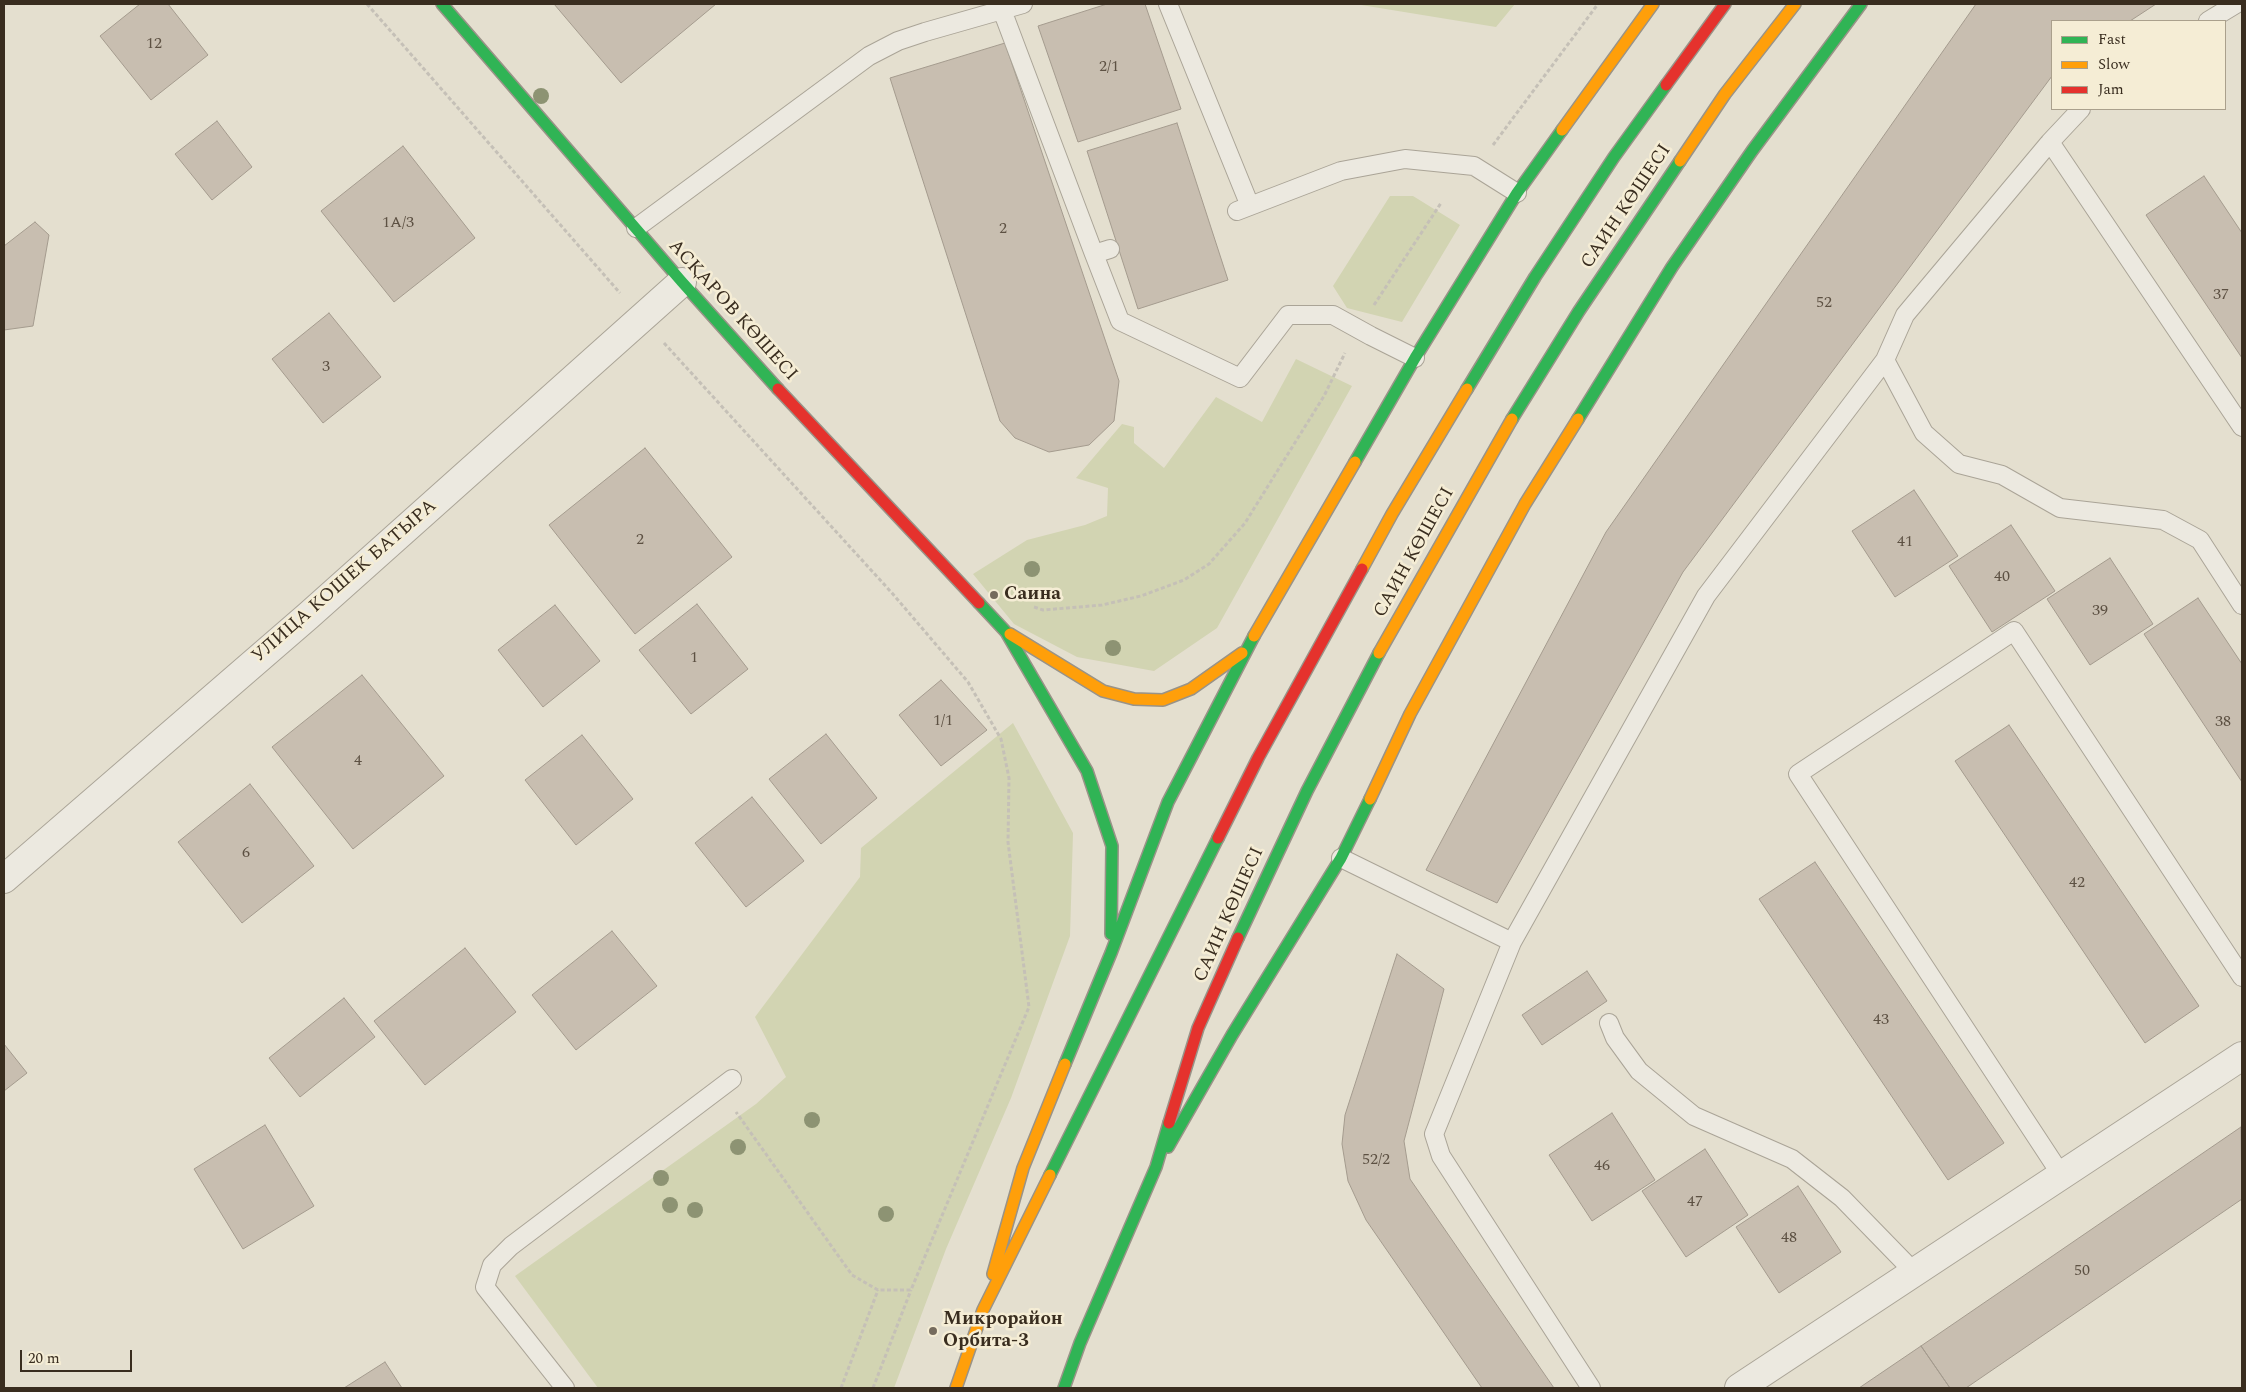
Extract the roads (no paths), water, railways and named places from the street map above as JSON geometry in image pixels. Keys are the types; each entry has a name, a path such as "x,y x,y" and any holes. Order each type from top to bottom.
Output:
{"street":[{"name":"АСҚАРОВ КӨШЕСІ","path":"442,4 682,282 823,438 1006,632"},
{"path":"956,1388 983,1310 1023,1168 1111,953 1168,802 1246,650 1415,358 1517,193 1653,4"},
{"path":"983,1310 1258,758 1392,514 1535,277 1620,149 1724,4"},
{"name":"САИН КӨШЕСІ","path":"1156,1168 1198,1028 1278,850 1379,653 1494,449 1579,311 1725,94 1795,4"},
{"path":"1064,1388 1080,1343 1156,1168 1232,1035 1341,858 1410,714 1525,504 1672,267 1752,151 1861,4"},
{"name":"УЛИЦА КОШЕК БАТЫРА","path":"4,879 308,616 682,282"},
{"path":"1006,632 1087,770 1112,846 1111,953"},
{"path":"1006,632 1103,691 1134,699 1163,700 1191,689 1246,650"},
{"path":"1740,1388 2242,1056"}],"lane":[{"path":"636,228 869,56 898,41 1023,4"},
{"path":"1168,4 1243,209 1341,171 1405,160 1474,166 1517,193"},
{"path":"2210,20 2236,4"},
{"path":"1002,10 1102,252 1120,321 1240,378 1288,314 1334,315 1415,358"},
{"path":"1591,1388 1441,1156 1434,1134 1512,942 1706,596 1885,360 1905,315 2050,142 2080,110"},
{"path":"2050,142 2242,427"},
{"path":"1885,360 1924,433 1959,464 2002,475 2060,508 2163,520 2200,540 2242,605"},
{"path":"2062,1176 1798,774 2014,631 2242,977"},
{"path":"1341,858 1512,942"},
{"path":"1609,1023 1615,1038 1639,1071 1694,1116 1792,1159 1842,1198 1915,1273"},
{"path":"565,1388 485,1287 492,1265 510,1246 726,1084"}],"place":[{"name":"Саина","path":"994,595"},
{"name":"Микрорайон Орбита-3","path":"933,1331"}]}
